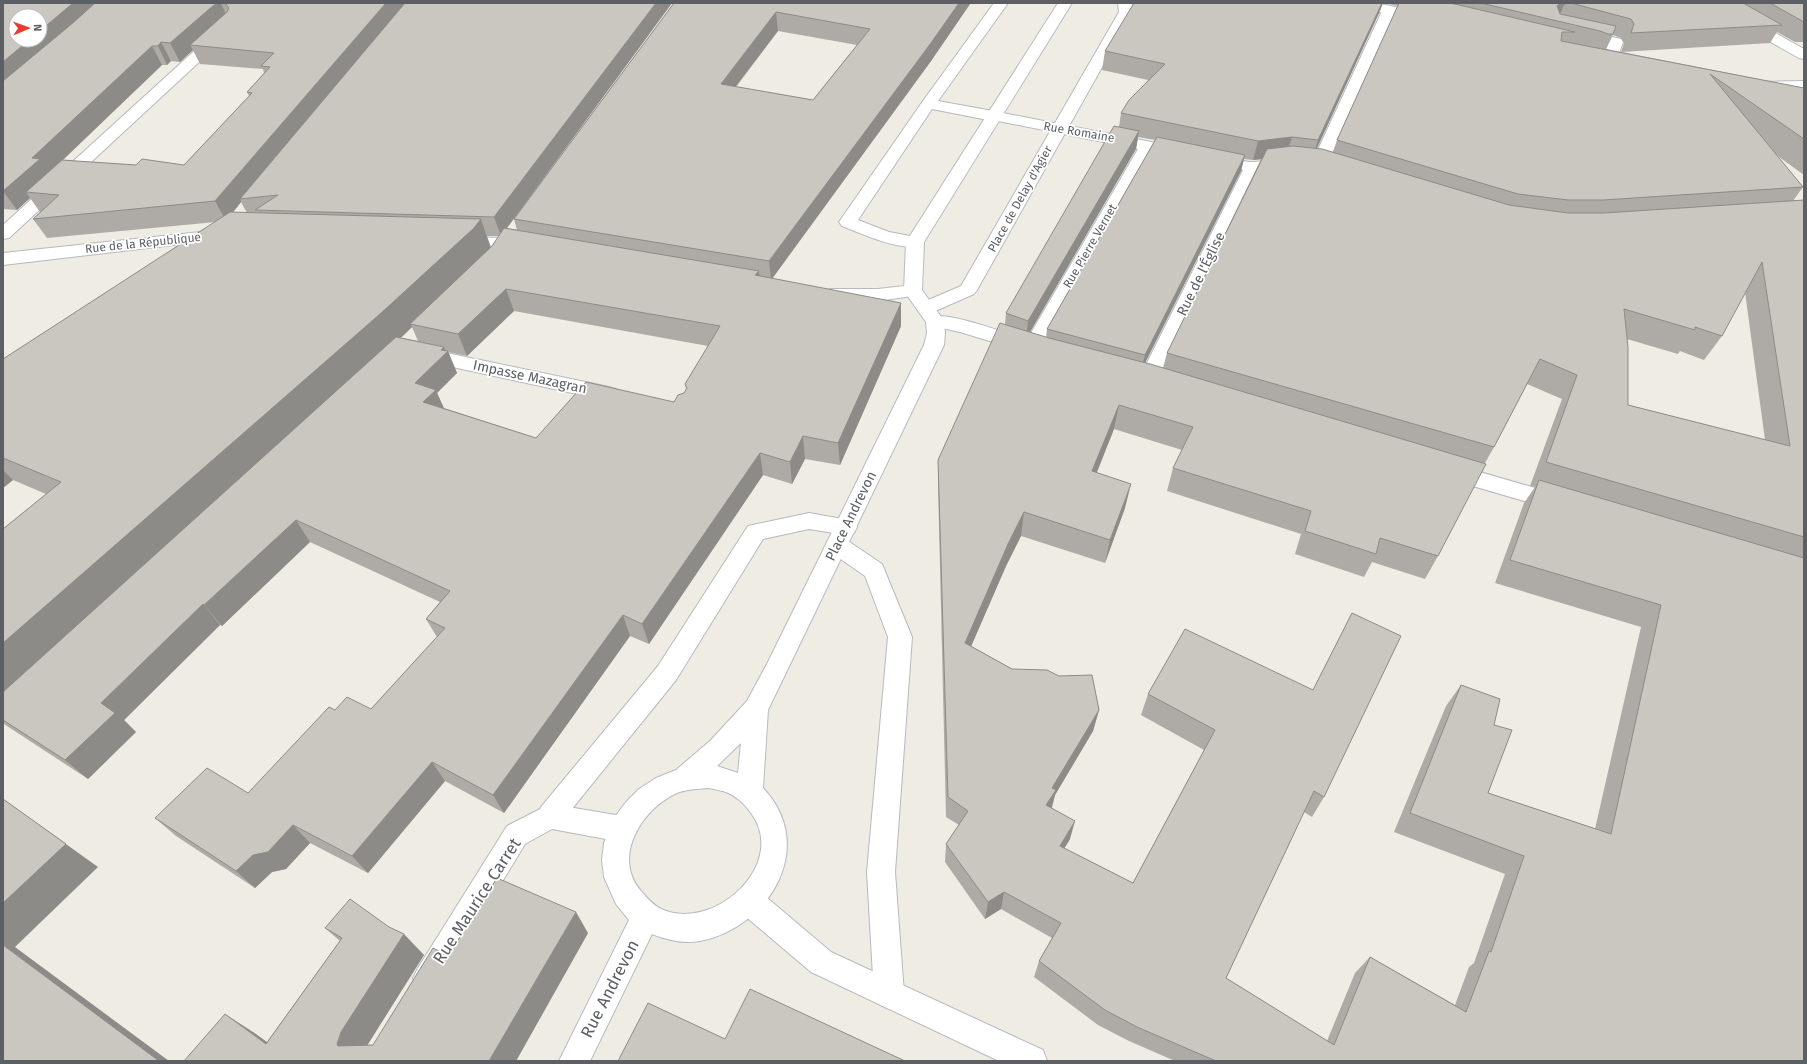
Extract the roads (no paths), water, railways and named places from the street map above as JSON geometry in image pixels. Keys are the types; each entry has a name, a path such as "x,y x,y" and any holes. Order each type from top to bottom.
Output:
{"street":[{"path":"915,242 885,237 848,222 928,104 1001,3"},
{"path":"1053,356 930,315 913,291 915,242 1065,3"},
{"name":"Place de Delay d'Agier","path":"930,315 968,290 1126,12 1125,3"},
{"path":"1356,3 1389,11 1435,19"},
{"path":"1712,3 1804,55"},
{"path":"1253,167 1271,163 1294,162 1326,169 1389,11"},
{"path":"3,234 229,27"},
{"path":"1572,31 1616,42 1603,62 1625,68"},
{"path":"1743,86 1804,85"},
{"name":"Rue Romaine","path":"928,104 1148,145 1253,167"},
{"name":"Rue Pierre Vernet","path":"1032,348 1148,145"},
{"name":"Rue de l'Église","path":"1126,375 1156,383 1253,167"},
{"name":"Rue de la République","path":"3,258 229,233 204,253"},
{"path":"493,263 511,237"},
{"path":"444,241 511,237 537,248"},
{"path":"814,294 878,295 913,291"},
{"name":"Place Andrevon","path":"685,778 708,776 731,781 750,792 765,809 774,831 774,855 766,879 749,901 726,918 699,927 671,927 646,917 628,900 617,878 615,854 622,829 633,811 648,796 685,778 719,749 756,709 842,536 934,345 936,333 930,315"},
{"name":"Impasse Mazagran","path":"419,334 402,350 626,398"},
{"path":"1430,465 1575,509"},
{"path":"622,829 550,816 667,673 756,532 810,521 842,536 874,570 900,637 882,872 888,994"},
{"name":"Place Andrevon","path":"750,792 756,709"},
{"name":"Rue Maurice Carret","path":"414,1001 516,835 550,816"},
{"path":"749,901 821,962 1032,1061"},
{"name":"Rue Andrevon","path":"574,1061 646,917"}]}
